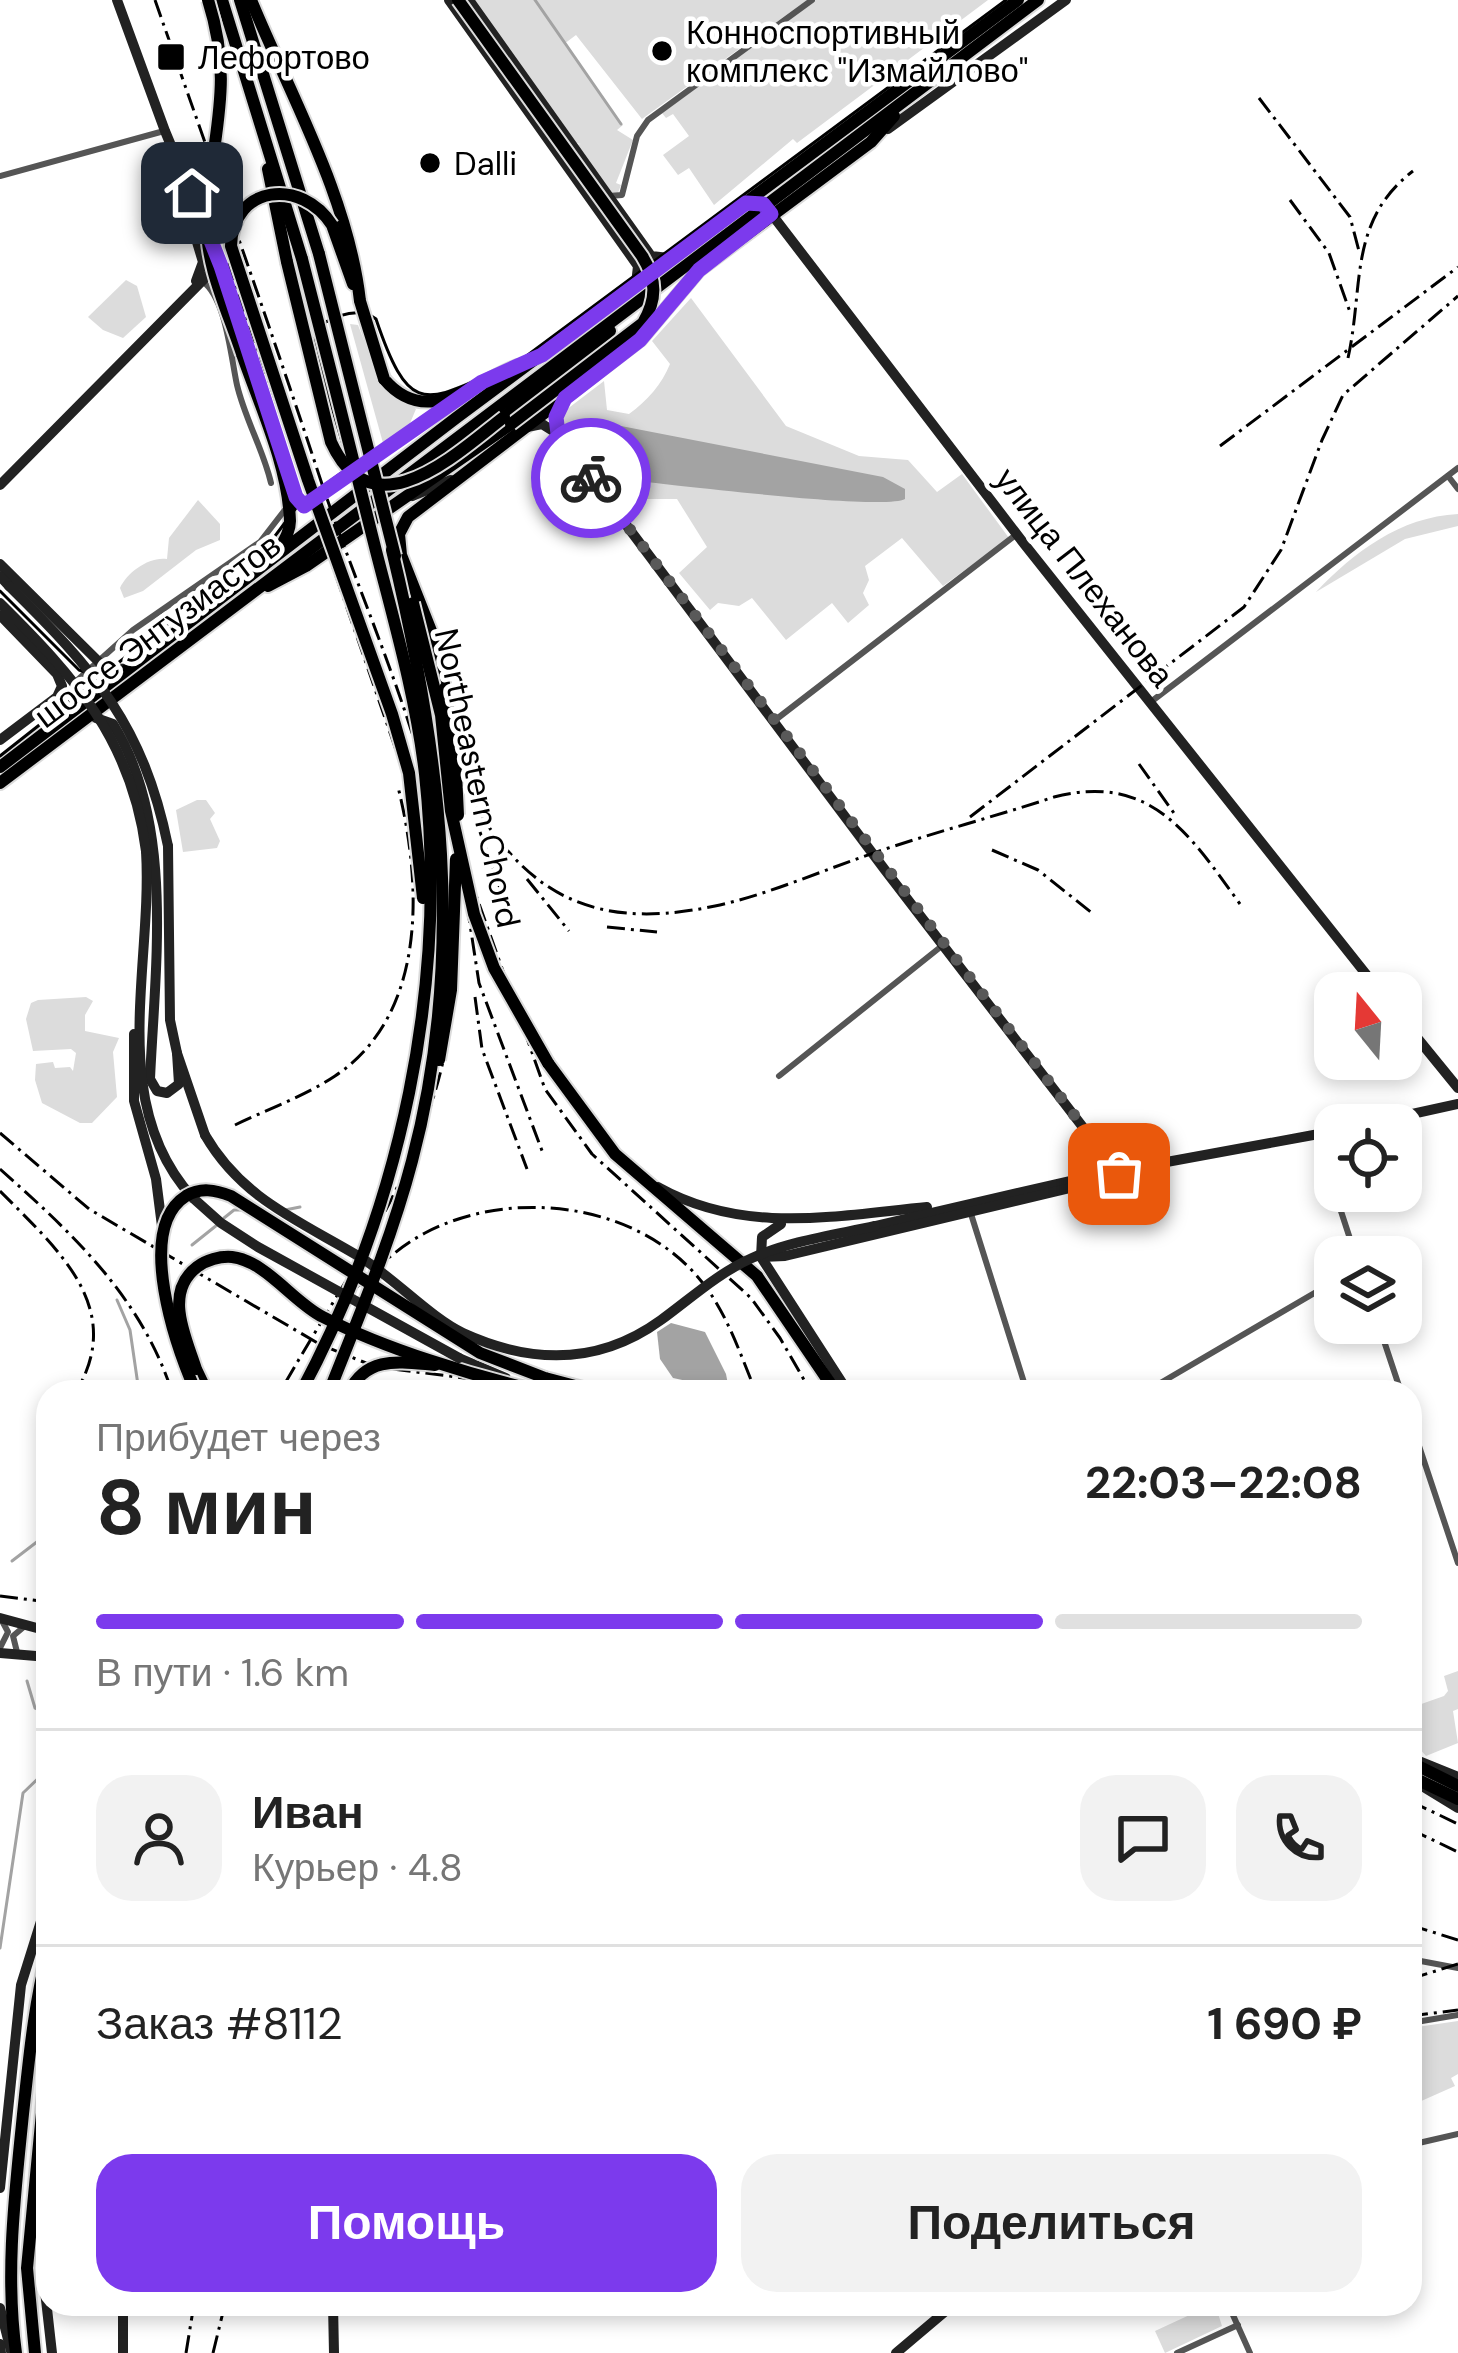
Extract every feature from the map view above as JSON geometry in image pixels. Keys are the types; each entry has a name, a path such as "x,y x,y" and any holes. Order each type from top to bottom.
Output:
{"main road":[{"path":"117,0 216,252 301,506 309,505 464,394"},
{"path":"208,0 220,42 224,86 208,245 285,496 290,526 278,553"},
{"path":"222,0 263,126 331,442 356,474 385,484 410,483 436,469 508,421 650,291"},
{"name":"Northeastern Chord","path":"240,0 319,254 392,550 413,604 437,695 451,812 474,914 506,991 577,1108 637,1174 757,1276 828,1380"},
{"path":"251,0 347,231 360,302"},
{"path":"453,0 638,266 636,284"},
{"path":"236,603 306,566 643,323 654,287 642,256 453,0"},
{"path":"469,0 651,256 658,260 672,257"},
{"name":"шоссе Энтузиастов","path":"0,767 278,553 1018,0"},
{"name":"шоссе Энтузиастов","path":"0,783 650,291 776,210 916,92 1038,0"},
{"path":"334,1380 389,1240 434,1082 454,928 458,780 445,688 433,636 401,555 398,533 408,517 640,340 699,270 1066,0"},
{"path":"489,55 502,53 501,44"},
{"path":"871,142 916,92"},
{"path":"543,133 546,123 557,124"},
{"path":"165,130 203,262 197,285"},
{"path":"426,957 422,871 409,773 233,257 231,235 242,212 261,198 284,193 318,206 332,225 385,379 400,394 420,402 446,402 542,355"},
{"path":"746,203 776,210"},
{"name":"улица Плеханова","path":"776,210 1017,534 1364,972"},
{"path":"0,485 213,268 216,252"},
{"name":"Northeastern Chord","path":"295,260 410,682 429,823 431,893 402,1130 376,1222 311,1380"},
{"path":"558,434 556,417 565,398"},
{"path":"527,427 542,424 558,434 1119,1174"},
{"path":"398,502 457,478"},
{"path":"392,550 420,665 439,792 443,919 423,1112"},
{"path":"0,563 99,662 126,669"},
{"path":"5,581 110,694 144,761 168,846 169,994 178,1084 172,1091 161,1093 150,1079 156,906 151,828 128,754 113,724 83,720"},
{"path":"0,603 66,670 112,736 132,787 146,850 141,1065 146,1114 163,1156 193,1198 247,1241 408,1331 487,1371 518,1380"},
{"path":"0,615 61,681 57,697 0,740"},
{"path":"37,653 49,656 61,651 64,627"},
{"path":"145,968 156,906"},
{"path":"142,1006 134,1034 134,1101 158,1193 167,1309 192,1380"},
{"path":"1422,1044 1458,1088"},
{"path":"176,1053 205,1135 224,1165 252,1193 359,1256 532,1380"},
{"path":"1422,1111 1458,1103"},
{"path":"457,1330 528,1354 569,1357 593,1353 646,1331 727,1271 798,1243 1314,1135"},
{"path":"637,1174 679,1198 724,1214 777,1221 968,1207"},
{"path":"163,1238 171,1209 191,1193 217,1190 530,1380"},
{"path":"761,1257 800,1252 968,1207"},
{"path":"819,1218 770,1228 761,1237 761,1257 840,1380"},
{"path":"779,1285 784,1262 800,1252"},
{"path":"203,1380 178,1304 180,1291 196,1268 219,1257 248,1262 324,1318 454,1366 513,1380"},
{"path":"357,1380 379,1363 454,1366"},
{"path":"0,1619 36,1627"},
{"path":"0,1650 36,1657"},
{"path":"1422,1766 1458,1783"},
{"path":"1422,1780 1458,1797"},
{"path":"1422,1783 1458,1808"},
{"path":"0,2188 21,1985 36,1938"},
{"path":"14,2353 11,2235 36,2018"},
{"path":"6,2128 32,2041"},
{"path":"36,2175 27,2268 36,2353"},
{"path":"0,2308 14,2353"},
{"path":"36,2353 40,2316"},
{"path":"48,2316 52,2353"},
{"path":"123,2316 123,2353"},
{"path":"333,2316 334,2353"},
{"path":"896,2353 940,2316"},
{"path":"0,2344 1,2353"}],"street":[{"path":"607,195 622,195 637,136 648,120 812,0"},
{"path":"0,176 165,130"},
{"path":"197,285 213,292 234,357 238,388 272,483"},
{"path":"1149,703 1458,468"},
{"path":"1448,476 1458,489"},
{"path":"57,697 133,631 260,542 279,521 285,496"},
{"path":"775,722 1017,534"},
{"path":"779,1076 943,945"},
{"path":"968,1207 1023,1380"},
{"path":"1166,1380 1314,1293"},
{"path":"1385,1344 1397,1380"},
{"path":"1422,1455 1458,1563"},
{"path":"0,1619 8,1632 0,1650"},
{"path":"23,1656 13,1646 13,1636 29,1624"},
{"path":"1422,1961 1458,1968"},
{"path":"1422,2021 1458,2015"},
{"path":"1422,2142 1458,2134"},
{"path":"1234,2316 1250,2353"},
{"path":"1177,2353 1238,2325"}],"shaded area":[{"path":"470,0 807,0 642,119 576,35 564,44 623,125 617,130 633,140 616,183 621,185 618,193 610,193 575,145 581,144 575,143"},
{"path":"816,0 988,0 797,143 793,139 714,205 689,168 678,175 663,155 689,136 673,114 666,118 662,113"},
{"path":"126,280 137,286 146,317 123,338 88,317"},
{"path":"691,298 786,426 859,456 908,460 937,492 962,474 1009,538 943,586 902,538 865,566 869,580 863,593 869,605 848,623 832,603 786,640 752,598 739,606 718,603 710,610 679,573 707,547 677,499 641,499 629,507 560,420 562,413 604,381 607,410 629,414 642,404 670,364 652,341"},
{"path":"350,324 358,325 382,387 416,409 408,428 383,443"},
{"path":"621,426 883,477 905,489 905,499 858,502 627,480 606,453 610,432"},
{"path":"198,500 220,524 220,540 196,550 143,591 124,598 120,588 133,571 153,560 167,559 169,538"},
{"path":"1458,514 1458,526 1405,539 1316,592 1346,563 1398,529"},
{"path":"206,800 215,813 210,819 220,841 217,848 183,852 176,810"},
{"path":"86,997 93,1001 85,1015 85,1031 119,1038 113,1052 117,1097 92,1123 80,1123 42,1103 35,1080 36,1064 53,1062 55,1068 73,1071 76,1053 71,1049 33,1051 26,1019 31,1003 38,1000"},
{"path":"671,1323 705,1332 727,1380 673,1378 660,1359 657,1332"},
{"path":"1458,1671 1458,1709 1453,1711 1458,1743 1426,1756 1422,1752 1422,1704 1448,1691 1444,1676"},
{"path":"1458,2021 1458,2074 1451,2078 1455,2086 1422,2101 1422,2026"},
{"path":"1187,2316 1219,2316 1222,2326 1165,2353 1155,2331"}],"waterway":[{"path":"535,0 621,124"},
{"path":"285,1210 300,1207"},
{"path":"224,1218 242,1210"},
{"path":"192,1245 217,1225"},
{"path":"117,1300 130,1330 137,1380"},
{"path":"12,1561 36,1543"},
{"path":"27,1681 36,1708"},
{"path":"0,1948 23,1793 36,1781"}],"tram line":[{"path":"0,756 269,544 299,504 344,471 343,445 316,352 315,338 322,324 356,313 376,319 401,376 427,395 517,363 1006,0"},
{"path":"0,591 79,670 91,674 107,670"}],"railway":[{"path":"155,0 419,756 450,898 454,970 447,1042 436,1090 378,1224 287,1380"},
{"path":"1259,98 1350,217 1359,251"},
{"path":"1348,358 1368,233 1392,190 1413,171"},
{"path":"1290,200 1329,253 1350,312"},
{"path":"228,263 414,802"},
{"path":"1220,446 1458,267"},
{"path":"970,817 1244,607 1281,550 1343,395 1458,296"},
{"path":"404,669 448,759 496,837 552,889 584,904 622,913 715,906 928,835 1054,797 1088,792 1117,793 1165,815 1185,833 1240,904"},
{"path":"1139,764 1176,816"},
{"path":"235,1125 335,1076 365,1050 387,1018 402,983 413,904 398,787"},
{"path":"446,811 545,1089 592,1154 751,1298 804,1380"},
{"path":"480,832 508,911"},
{"path":"992,850 1038,870 1092,913"},
{"path":"527,879 569,931"},
{"path":"467,905 479,983 544,1156"},
{"path":"607,927 657,932"},
{"path":"475,997 482,1049 527,1169"},
{"path":"0,1133 89,1209 321,1345 376,1367 481,1380"},
{"path":"0,1169 102,1269 142,1326 167,1380"},
{"path":"0,1191 62,1257 89,1306 94,1333 81,1380"},
{"path":"347,1297 404,1246 462,1218 501,1209 583,1212 657,1242 689,1267 714,1299 751,1380"},
{"path":"0,1596 36,1600"},
{"path":"1422,1807 1458,1824"},
{"path":"1422,1835 1458,1852"},
{"path":"1422,1929 1458,1940"},
{"path":"1422,1975 1458,1964"},
{"path":"1422,2014 1458,2010"},
{"path":"186,2353 192,2316"},
{"path":"213,2353 222,2316"}],"way so far":[{"path":"591,478 1119,1174"}],"place":[{"name":"Конноспортивный комплекс \"Измайлово\"","path":"662,51"},
{"name":"Лефортово","path":"171,57"},
{"name":"Dalli","path":"430,163"}],"route":[{"path":"192,193 221,266 296,497 304,506 482,382 542,355 746,203 763,204 771,214 699,270 654,328 565,398 556,417 558,434 591,478"}]}
